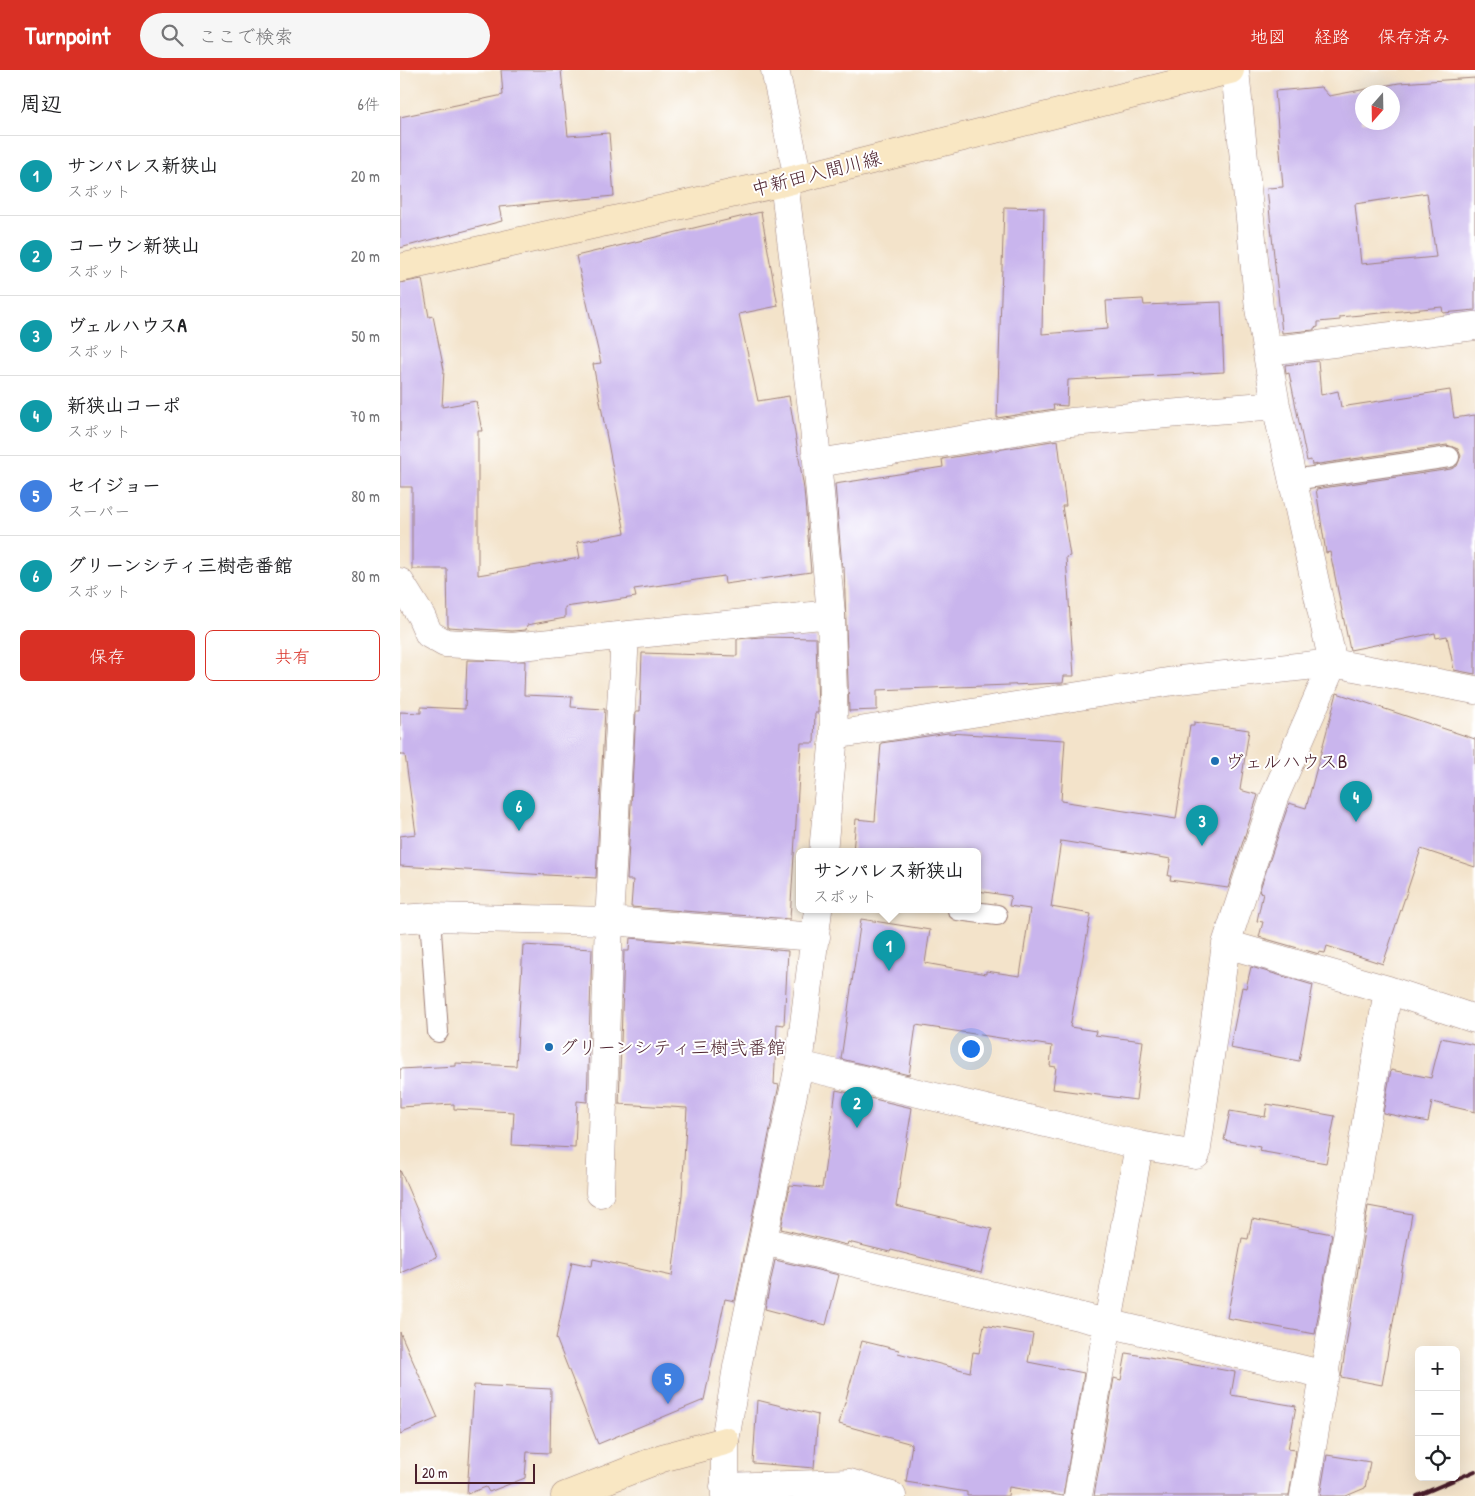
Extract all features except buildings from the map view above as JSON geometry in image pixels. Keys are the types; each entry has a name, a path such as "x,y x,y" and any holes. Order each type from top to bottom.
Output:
{"main road":[{"name":"中新田入間川線","path":"400,268 791,180 1230,70"},
{"path":"565,1496 662,1458 725,1441"}],"street":[{"path":"775,70 791,180 831,614 834,735 823,848"},
{"path":"799,1065 1139,1145 1196,1155 1226,944 1274,798 1333,663 1276,405 1259,308 1235,70"},
{"path":"1267,351 1475,326"},
{"path":"818,463 1071,422 1276,405"},
{"path":"400,582 421,616 429,634 445,643 512,648 831,614"},
{"path":"600,1193 609,922 625,636"},
{"path":"834,735 1180,680 1333,663 1475,690"},
{"path":"818,913 799,1065 725,1441 725,1491 850,1484 892,1496"},
{"path":"400,919 430,917 609,922 816,937"},
{"path":"1226,944 1388,990 1475,1019"},
{"path":"1304,1496 1326,1376 1388,990"},
{"path":"1078,1496 1139,1145"},
{"path":"763,1241 1326,1376"}],"lane":[{"path":"1292,480 1450,457"},
{"path":"981,913 997,915"},
{"path":"430,917 438,1032"}],"railway":[{"path":"1417,1496 1475,1471"}],"place":[{"name":"ヴェルハウスB","path":"1215,761"},
{"name":"新狭山コーポ","path":"1356,822"},
{"name":"グリーンシティ三樹壱番館","path":"519,831"},
{"name":"ヴェルハウスA","path":"1202,846"},
{"name":"サンパレス新狭山","path":"889,971"},
{"name":"グリーンシティ三樹弐番館","path":"549,1047"},
{"name":"コーウン新狭山","path":"857,1128"},
{"name":"セイジョー","path":"668,1404"}]}
